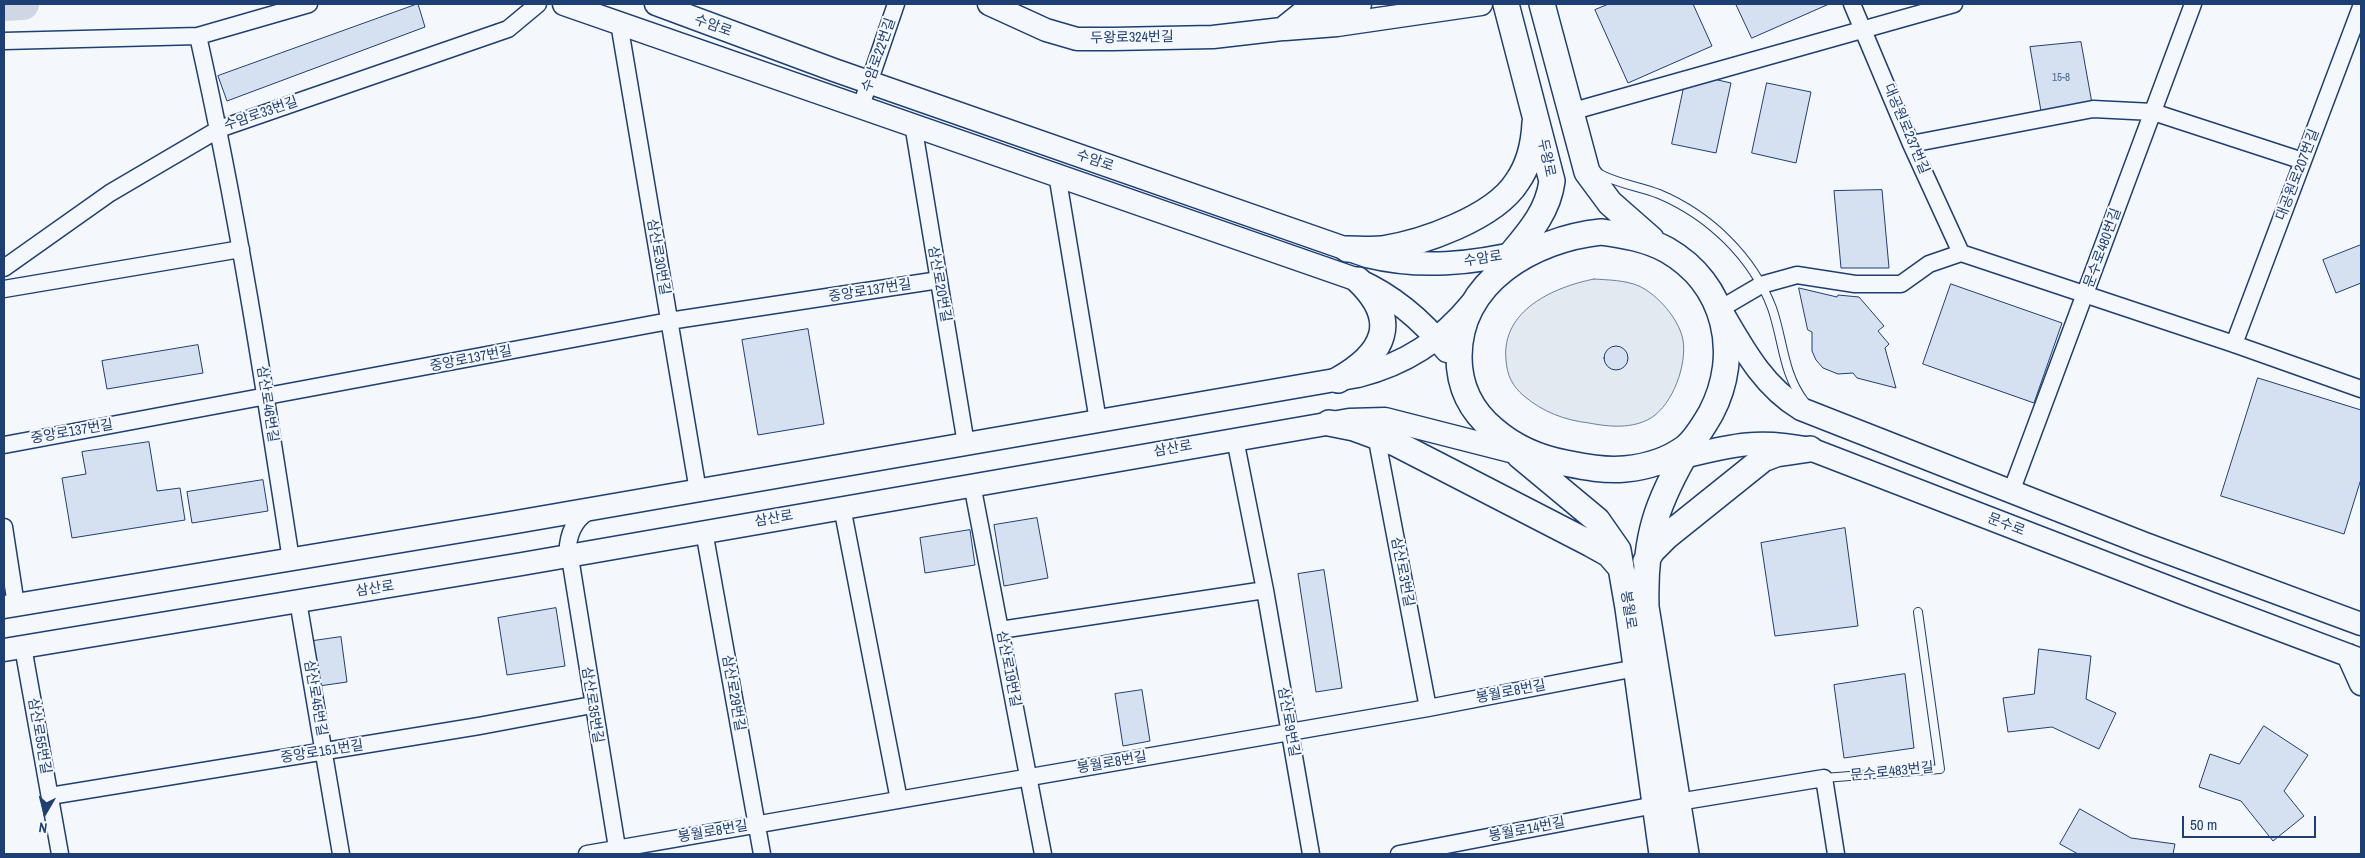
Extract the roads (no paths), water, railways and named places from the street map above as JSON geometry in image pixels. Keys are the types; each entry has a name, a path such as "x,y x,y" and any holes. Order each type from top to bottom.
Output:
{"main road":[{"name":"수암로","path":"564,4 1358,280 1391,297 1412,314 1437,339 1459,371"},
{"name":"수암로","path":"656,4 869,82 1347,249 1387,260 1427,265 1470,262 1510,255 1543,246"},
{"name":"두왕로324번길","path":"989,4 1046,30 1077,39 1213,37 1337,25 1480,4"},
{"path":"1282,29 1302,13 1334,5 1360,4"},
{"name":"두왕로","path":"1480,292 1538,219 1550,192 1550,170 1506,4"},
{"path":"1542,4 1582,159 1591,179 1610,203 1630,222 1667,250 1701,280 1720,308 1739,342 1774,390 1801,409 1824,419 2361,624"},
{"path":"1549,30 1557,4"},
{"path":"1347,249 1380,249 1415,241 1464,222 1496,203 1516,184 1525,169 1534,134 1535,111"},
{"path":"10,606 698,491 1338,380 1392,366 1408,358 1437,339 1480,292 1509,265 1524,254 1543,246 1578,235 1601,232 1624,235 1667,250"},
{"path":"1338,380 1356,370 1369,359 1377,348 1381,336 1383,323 1381,312 1370,291 1358,280"},
{"path":"1480,292 1463,326 1459,348 1459,371 1470,403 1484,422 1503,437 1541,458 1602,469 1644,466 1689,448"},
{"name":"봉월로","path":"1662,854 1666,804 1636,668 1646,607 1646,561 1649,538 1665,490 1718,401 1724,381 1728,344 1720,308"},
{"name":"삼산로","path":"13,648 568,556 972,484 1366,418 1385,419 1541,458"},
{"name":"봉월로","path":"1484,422 1514,452 1597,520 1618,550 1621,568 1641,636"},
{"path":"1329,423 1376,435 1591,544 1609,554 1621,568"},
{"name":"문수로","path":"1689,448 1751,443 1778,444 1810,449 2355,657"},
{"path":"1646,561 1652,551 1667,536 1763,459 1791,450 1810,449"},
{"path":"1641,636 1666,804 1686,854"},
{"path":"2355,657 2361,684"}],"street":[{"path":"4,41 198,36 309,4"},
{"name":"수암로33번길","path":"4,268 110,193 219,129 508,29 538,4"},
{"name":"수암로22번길","path":"861,106 896,4"},
{"name":"대공원로237번길","path":"1852,4 1865,30 1911,144 1961,253"},
{"path":"1570,112 1954,4"},
{"name":"문수로480번길","path":"2012,492 2193,4"},
{"name":"대공원로207번길","path":"2234,344 2361,7"},
{"name":"삼산로30번길","path":"618,23 698,491"},
{"name":"삼산로46번길","path":"198,36 219,129 241,250 291,560"},
{"path":"1911,144 2093,109 2153,112 2303,161"},
{"name":"삼산로20번길","path":"913,124 966,444"},
{"name":"수암로","path":"1057,174 1098,421"},
{"path":"4,289 241,250"},
{"path":"1720,308 1761,285 1797,275 1855,284 1902,284 1929,264 1961,253 2234,344 2361,389"},
{"name":"중앙로137번길","path":"4,445 266,398 669,321 939,280"},
{"name":"삼산로3번길","path":"1376,435 1428,708"},
{"name":"삼산로9번길","path":"1235,439 1265,590 1311,854"},
{"name":"삼산로19번길","path":"972,484 1043,854"},
{"path":"842,507 899,800"},
{"name":"삼산로35번길","path":"596,508 582,516 572,530 568,545 568,556 617,852"},
{"path":"4,527 10,606"},
{"name":"삼산로29번길","path":"704,531 762,854"},
{"path":"1000,630 1265,590"},
{"name":"삼산로45번길","path":"298,601 341,854"},
{"name":"삼산로55번길","path":"13,648 50,796 60,854"},
{"name":"봉월로8번길","path":"587,854 617,852 757,825 1428,708 1636,668"},
{"name":"중앙로151번길","path":"50,796 479,726 592,705"},
{"path":"1824,778 1836,854"},
{"name":"봉월로14번길","path":"1399,854 1666,804 1824,778"}],"lane":[{"path":"1582,159 1590,168 1601,175 1659,194 1700,217 1724,236 1741,256 1761,285 1772,308 1785,362 1796,390 1803,400 1824,419"},
{"name":"문수로483번길","path":"1824,778 1940,769 1918,612"}],"waterway":[{"path":"4,5 23,4"}]}
